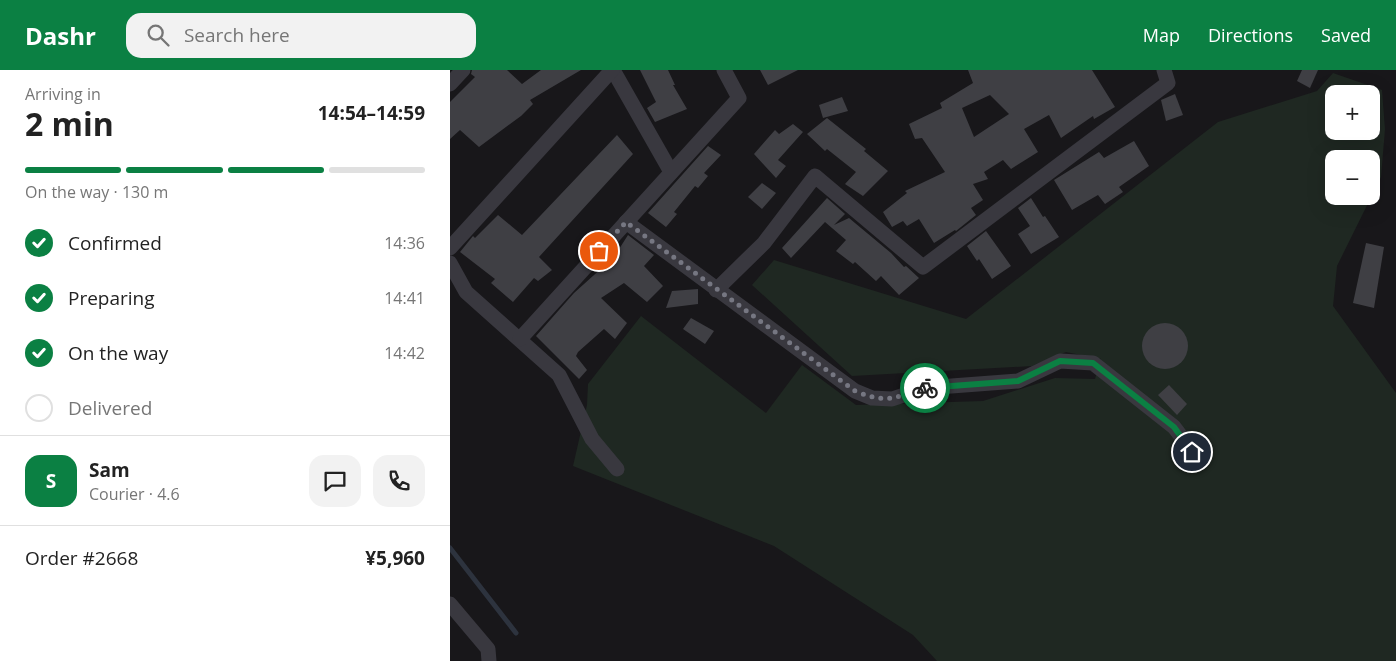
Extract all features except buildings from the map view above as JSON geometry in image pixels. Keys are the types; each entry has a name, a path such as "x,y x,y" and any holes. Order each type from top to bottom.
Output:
{"street":[{"path":"450,84 463,70"},
{"path":"450,248 612,70 671,172"},
{"path":"520,339 739,98 724,70"},
{"path":"716,290 764,243 815,176 923,267 1168,82 1164,70"},
{"path":"626,222 855,391 872,398 892,399 925,388 1018,381 1060,361 1093,363 1174,427 1192,452"},
{"path":"450,263 466,292 559,375 592,439 617,469"},
{"path":"450,604 488,649 489,661"}],"shaded area":[{"path":"1333,73 1368,85 1325,85 1325,140 1380,140 1380,89 1382,90 1385,129 1380,179 1380,150 1325,150 1325,205 1367,205 1337,266 1333,306 1396,393 1396,661 937,661 913,635 774,546 573,466 587,405 588,384 641,316 766,413 802,365 856,405 983,401 1055,378 1095,379 1101,359 1066,352 1032,366 852,376 752,285 774,260 966,319 1218,122 1317,91"}],"waterway":[{"path":"450,548 516,633"}],"way so far":[{"path":"599,251 626,222 855,391 872,398 892,399 925,388"}],"route":[{"path":"925,388 1018,381 1060,361 1093,363 1174,427 1192,452"}]}
